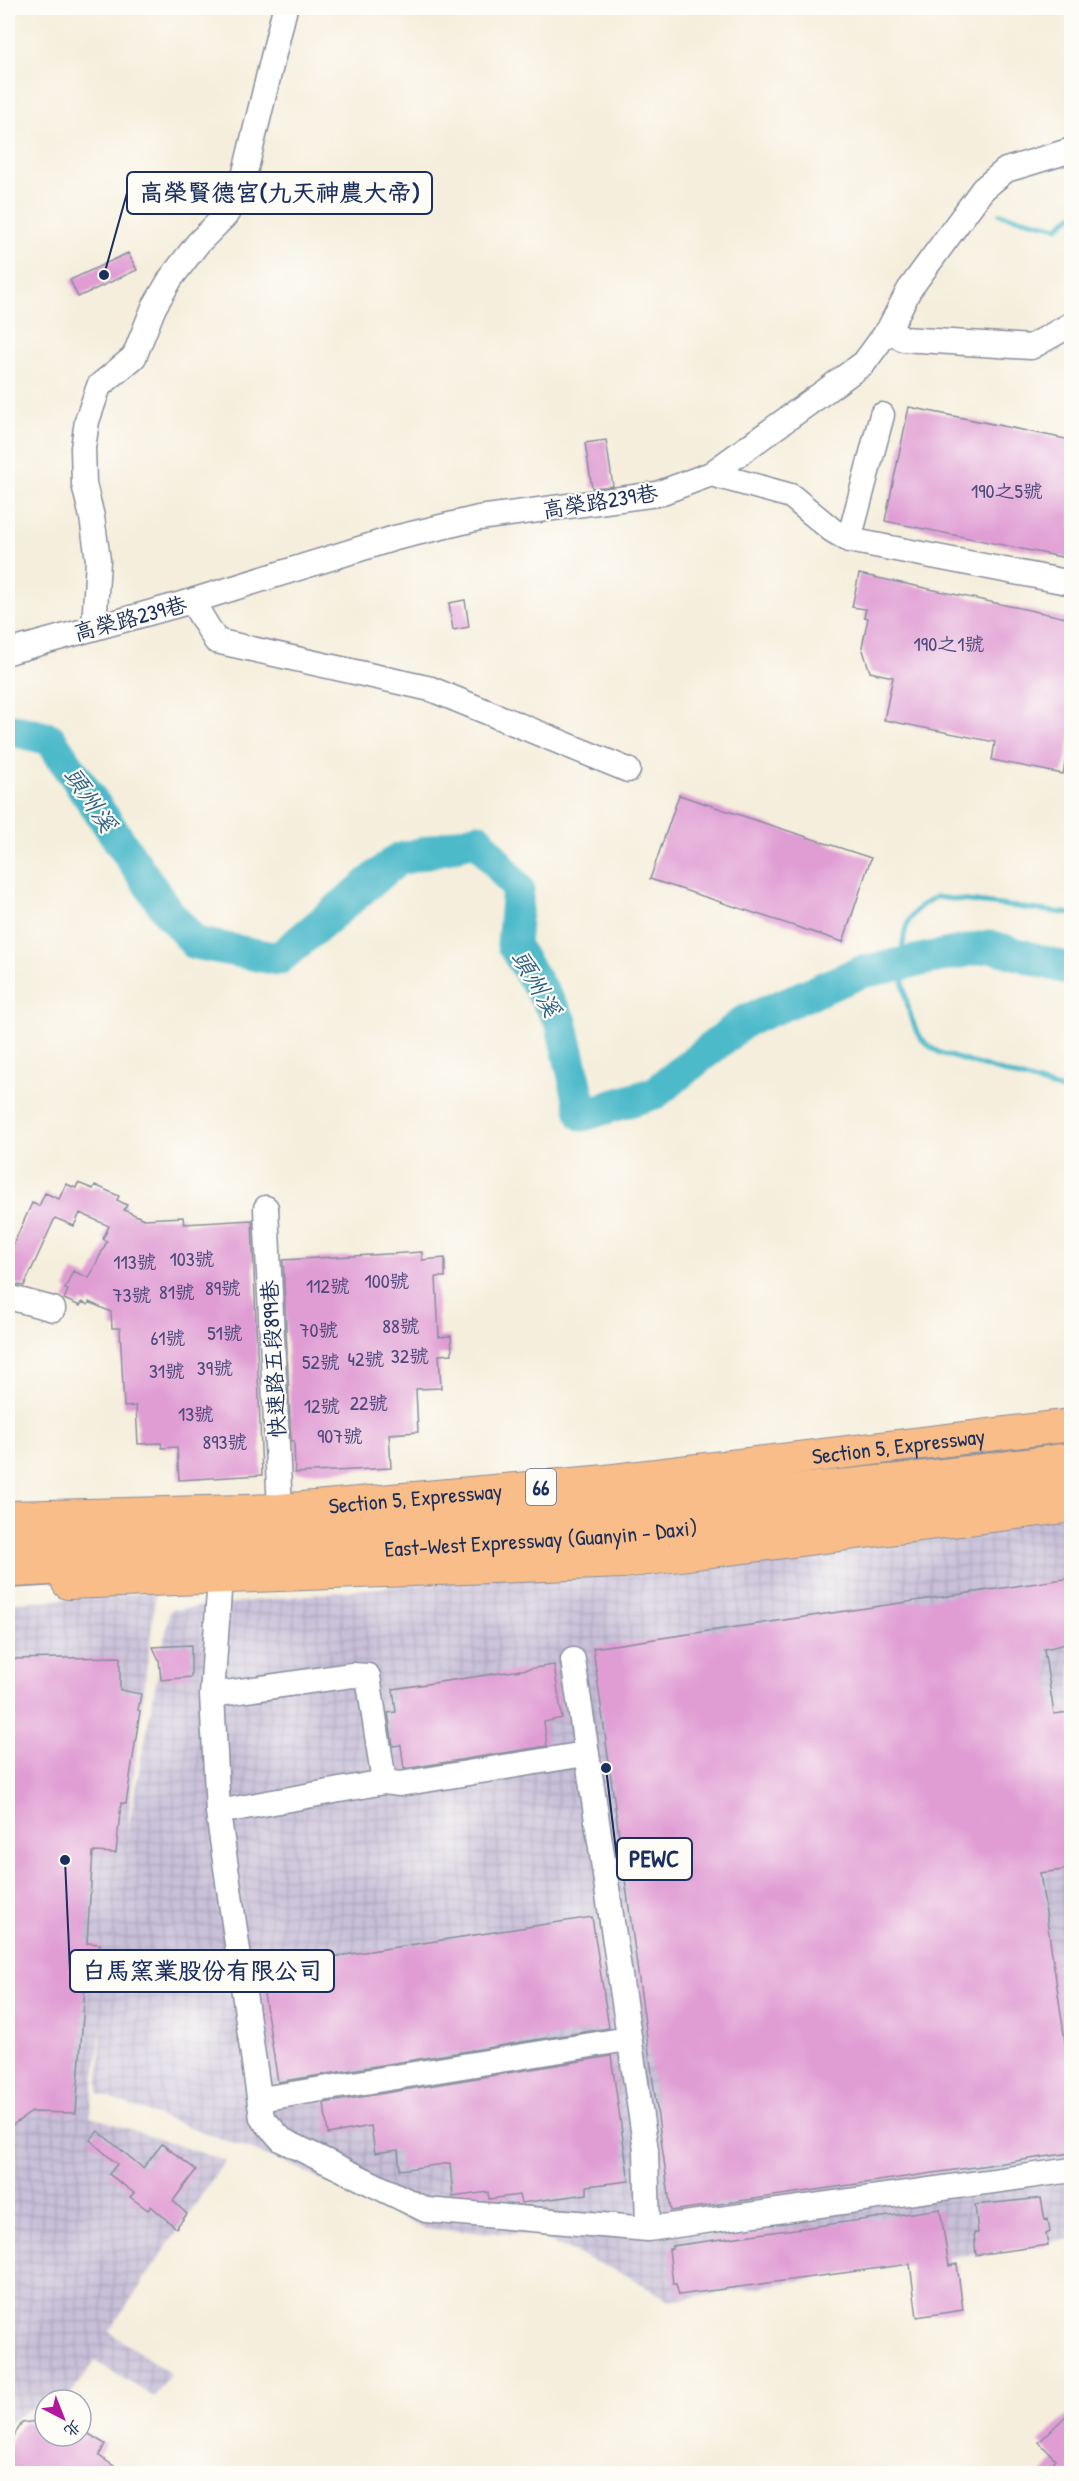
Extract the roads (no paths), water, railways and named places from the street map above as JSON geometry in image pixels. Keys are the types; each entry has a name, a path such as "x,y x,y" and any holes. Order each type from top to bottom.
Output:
{"highway":[{"name":"East-West Expressway (Guanyin - Daxi)","path":"8,1541 189,1535 581,1511 967,1474 1071,1459"},
{"name":"East-West Expressway (Guanyin - Daxi)","path":"8,1571 618,1535 1071,1485"}],"main road":[{"name":"Section 5, Expressway","path":"8,1517 280,1510 606,1481 1071,1425"},
{"path":"8,1585 623,1562 1071,1506"}],"street":[{"path":"94,627 98,560 92,517 84,484 83,448 87,421 99,386 134,357 154,307 171,278 198,243 225,216 240,193 285,8"},
{"name":"高榮路239巷","path":"8,652 192,601 395,538 479,518 657,494 711,474 864,363 889,329 909,290 983,189 1006,170 1071,150"},
{"path":"889,329 903,339 1031,347 1071,324"},
{"path":"849,540 882,415"},
{"path":"711,474 791,496 832,530 849,540 1071,583"},
{"path":"192,601 216,641 431,688 628,770"},
{"name":"快速路五段899巷","path":"266,1208 280,1510"},
{"path":"8,1297 53,1309"},
{"path":"220,1577 212,1695 218,1812 262,2118 282,2140 426,2210 648,2229 1071,2170"},
{"path":"573,1660 585,1754 646,2151 648,2229"},
{"path":"212,1695 352,1675 368,1676 384,1782"},
{"path":"218,1812 384,1782 400,1784 585,1754"},
{"path":"261,2099 628,2039"}],"waterway":[{"path":"1000,214 1058,227 1072,215"},
{"name":"頭州溪","path":"8,729 50,739 168,912 195,943 278,959 397,860 478,839 518,889 513,945 561,1022 583,1115 655,1093 745,1021 861,972 990,946 1072,970"},
{"path":"1072,914 936,897 925,903 911,917 906,929 902,961 910,1013 915,1028 928,1045 940,1053 1072,1093"}],"place":[{"name":"高榮賢德宮(九天神農大帝)","path":"104,275"},
{"name":"PEWC","path":"606,1768"},
{"name":"白馬窯業股份有限公司","path":"65,1860"}]}
